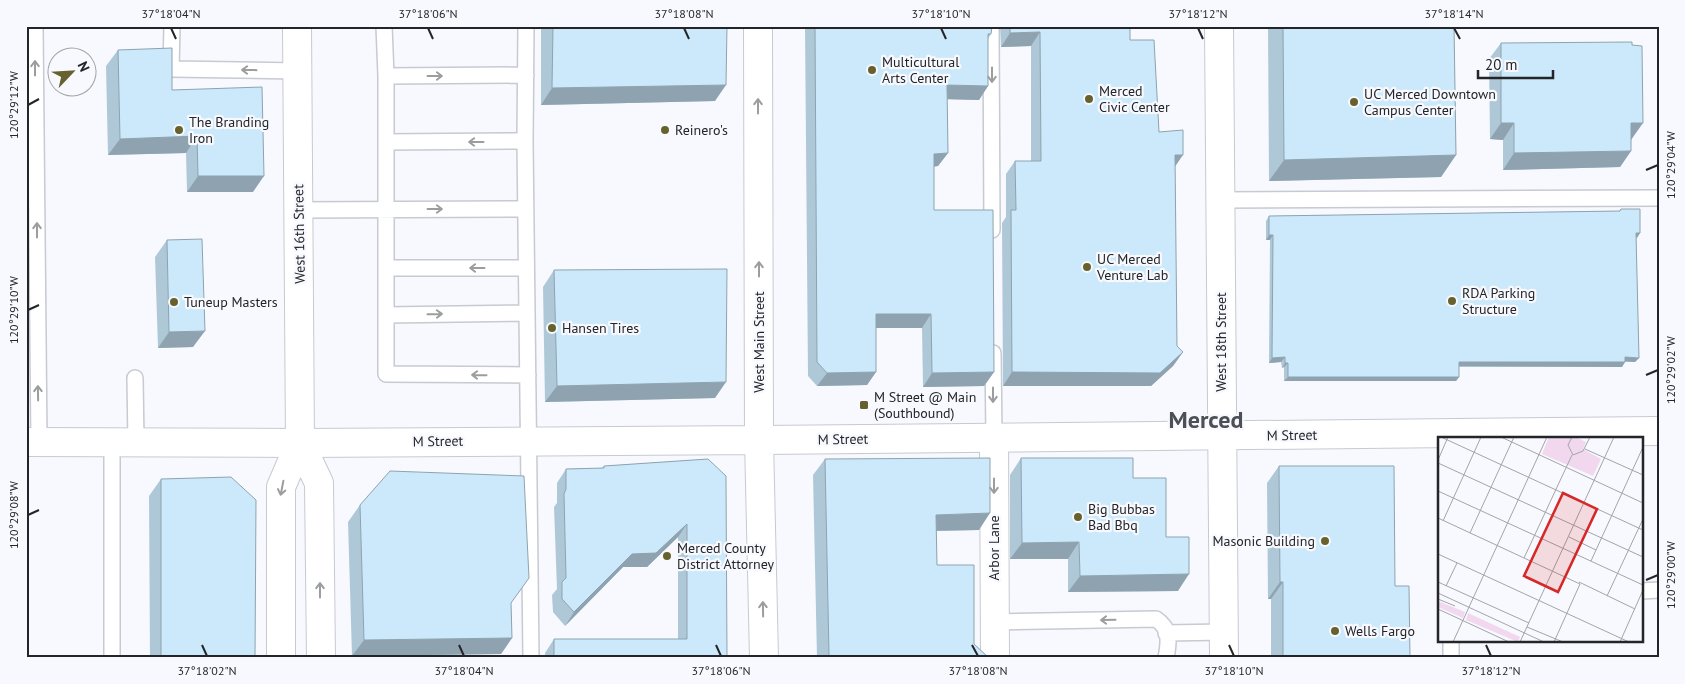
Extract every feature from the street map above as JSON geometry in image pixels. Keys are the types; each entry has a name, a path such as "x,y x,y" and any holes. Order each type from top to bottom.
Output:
{"street":[{"name":"West 16th Street","path":"282,658 280,487 300,442 297,26"},
{"name":"West Main Street","path":"758,26 760,440 764,658"},
{"name":"West 18th Street","path":"1219,26 1224,645"},
{"name":"M Street","path":"33,442 760,440 1222,435 1450,435 1659,431"},
{"name":"Arbor Lane","path":"994,437 994,658"},
{"name":"West 16th Street","path":"300,442 319,483 321,658"}],"lane":[{"path":"33,442 35,26"},
{"path":"172,26 171,69 298,71"},
{"path":"384,26 386,76 386,374 528,375"},
{"path":"526,26 525,209 531,658"},
{"path":"991,26 992,242"},
{"path":"386,76 526,75"},
{"path":"386,142 525,142"},
{"path":"1220,200 1659,198"},
{"path":"299,210 525,209"},
{"path":"386,268 526,268"},
{"path":"386,315 527,313"},
{"path":"993,340 994,437"},
{"path":"112,658 124,442 135,378"},
{"path":"1642,591 1659,590"},
{"path":"994,622 1156,619 1164,625 1169,642 1166,658"},
{"path":"1166,632 1224,645"},
{"path":"1451,642 1451,658"}],"building":[{"path":"553,26 727,26 726,85 552,88"},
{"path":"815,26 992,26 991,34 988,34 988,86 947,85 948,153 934,154 934,210 993,210 994,372 932,373 931,314 876,314 876,372 827,373 817,362"},
{"name":"UC Merced Venture Lab","path":"1010,26 1130,26 1130,40 1154,40 1159,132 1183,130 1183,155 1175,155 1177,346 1183,352 1160,373 1012,372 1011,210 1016,210 1015,161 1041,161 1040,32 1010,33"},
{"name":"UC Merced Downtown Campus Center","path":"1283,26 1454,26 1456,155 1284,160"},
{"path":"1632,42 1632,45 1642,46 1643,123 1631,123 1631,151 1514,153 1514,123 1501,123 1501,43"},
{"name":"The Branding Iron","path":"172,48 172,90 262,87 264,176 198,176 197,136 120,139 118,50"},
{"name":"RDA Parking Structure","path":"1621,209 1640,209 1640,233 1636,233 1639,358 1625,357 1625,362 1459,362 1459,377 1288,377 1288,363 1285,363 1285,357 1272,358 1273,235 1269,235 1269,216 1620,211"},
{"path":"202,239 205,331 169,332 167,240"},
{"path":"727,269 726,382 557,386 554,270"},
{"path":"990,458 990,513 936,515 937,565 974,565 974,644 989,658 826,658 829,655 825,459"},
{"name":"Big Bubbas Bad Bbq","path":"1021,458 1133,458 1133,478 1166,478 1166,537 1189,537 1189,574 1080,576 1079,542 1022,543"},
{"name":"Merced County District Attorney","path":"708,459 726,476 727,658 554,658 554,639 687,639 687,524 656,553 632,554 574,612 562,599 562,582 566,578 564,494 566,489 566,469 604,468 604,466"},
{"path":"1642,462 1643,565 1642,565"},
{"path":"1279,466 1394,466 1395,586 1409,586 1410,658 1283,658 1283,582 1280,582"},
{"path":"390,471 524,476 529,578 511,603 512,638 364,640 360,505"},
{"path":"231,477 256,500 255,658 161,658 161,479"}],"place":[{"name":"Multicultural Arts Center","path":"872,70"},
{"name":"Merced Civic Center","path":"1089,99"},
{"name":"UC Merced Downtown Campus Center","path":"1354,102"},
{"name":"The Branding Iron","path":"179,130"},
{"name":"Reinero's","path":"665,130"},
{"name":"UC Merced Venture Lab","path":"1087,267"},
{"name":"RDA Parking Structure","path":"1452,301"},
{"name":"Tuneup Masters","path":"174,302"},
{"name":"Hansen Tires","path":"552,328"},
{"name":"M Street @ Main (Southbound)","path":"864,405"},
{"name":"Big Bubbas Bad Bbq","path":"1078,517"},
{"name":"Masonic Building","path":"1325,541"},
{"name":"Merced County District Attorney","path":"667,556"},
{"name":"Wells Fargo","path":"1335,631"}],"district":[{"name":"Merced","path":"1206,419"}]}
